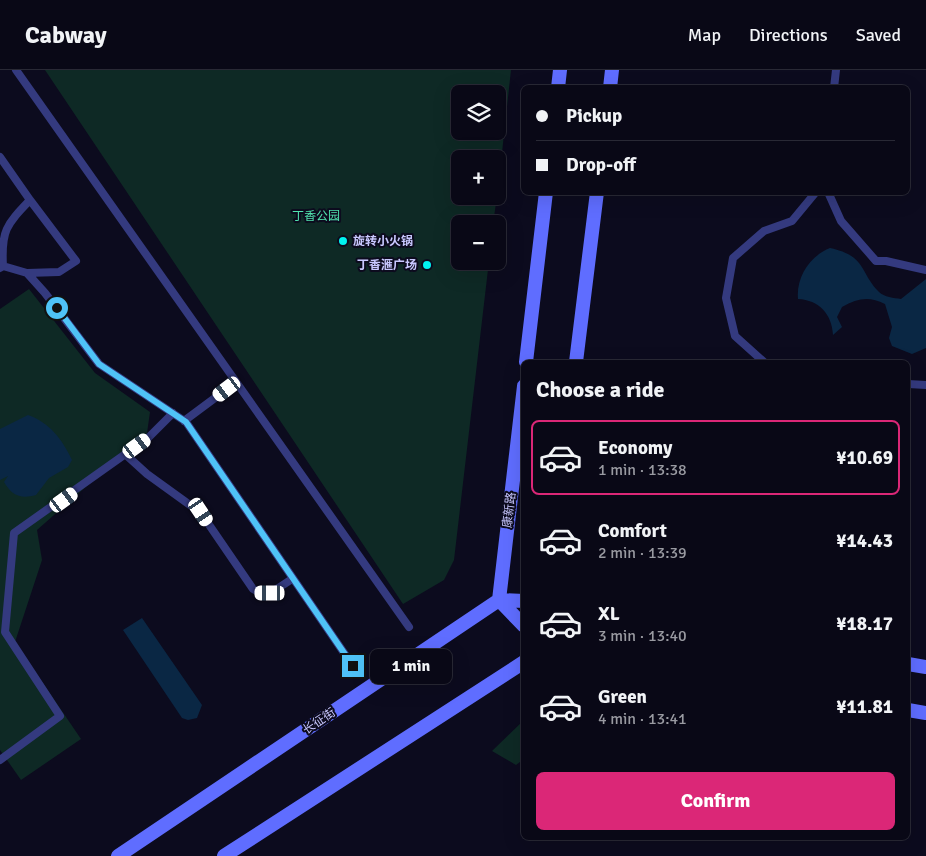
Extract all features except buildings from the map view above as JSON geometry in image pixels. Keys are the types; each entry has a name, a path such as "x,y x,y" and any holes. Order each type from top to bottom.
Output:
{"main road":[{"path":"558,85 560,70"},
{"path":"610,85 612,70"},
{"path":"526,360 546,195"},
{"path":"576,360 597,195"},
{"name":"康新路","path":"499,600 521,412"},
{"path":"499,600 521,601"},
{"path":"499,600 521,623"},
{"name":"长征街","path":"118,856 499,600"},
{"path":"224,856 521,664"},
{"path":"910,664 926,667"},
{"path":"910,710 926,713"}],"lane":[{"path":"16,70 409,627"},
{"path":"834,85 836,70"},
{"path":"0,157 76,261 59,272 27,273 2,267 2,245 8,223 30,200"},
{"path":"762,360 734,336 726,298 733,258 764,231 792,221 814,195"},
{"path":"829,195 841,221 876,261 886,261 926,270"},
{"path":"27,273 45,293 99,364 184,420 353,666"},
{"path":"910,384 926,385"},
{"path":"184,420 227,389"},
{"path":"0,760 60,716 2,634 14,533 148,438 173,413"},
{"path":"126,454 147,474 201,512 253,589 259,593 270,593 292,579"}],"green space":[{"name":"丁香公园","path":"45,70 511,70 506,116 506,85 451,85 451,140 503,140 502,150 451,150 451,205 496,205 494,215 451,215 451,270 488,270 454,560 444,580 403,604"},
{"path":"29,289 95,373 150,412 147,433 37,530 42,560 15,642 81,739 21,780 0,750 0,309"},
{"path":"521,723 521,761 516,765 492,751"}],"water":[{"path":"830,248 842,251 856,260 873,285 881,294 886,296 901,299 926,279 926,348 912,354 892,346 889,338 892,327 885,304 879,301 864,299 842,307 837,317 842,327 833,335 830,321 823,310 812,302 798,299 799,283 806,268 816,256"},
{"path":"28,415 43,422 55,433 72,460 68,467 49,478 36,495 26,497 17,495 10,490 4,482 8,476 0,480 0,429"},
{"path":"142,618 202,705 197,718 188,720 182,718 123,630"}],"place":[{"name":"旋转小火锅","path":"343,241"},
{"name":"丁香滙广场","path":"427,265"}],"route":[{"path":"57,308 99,364 186,422 353,666"}]}
